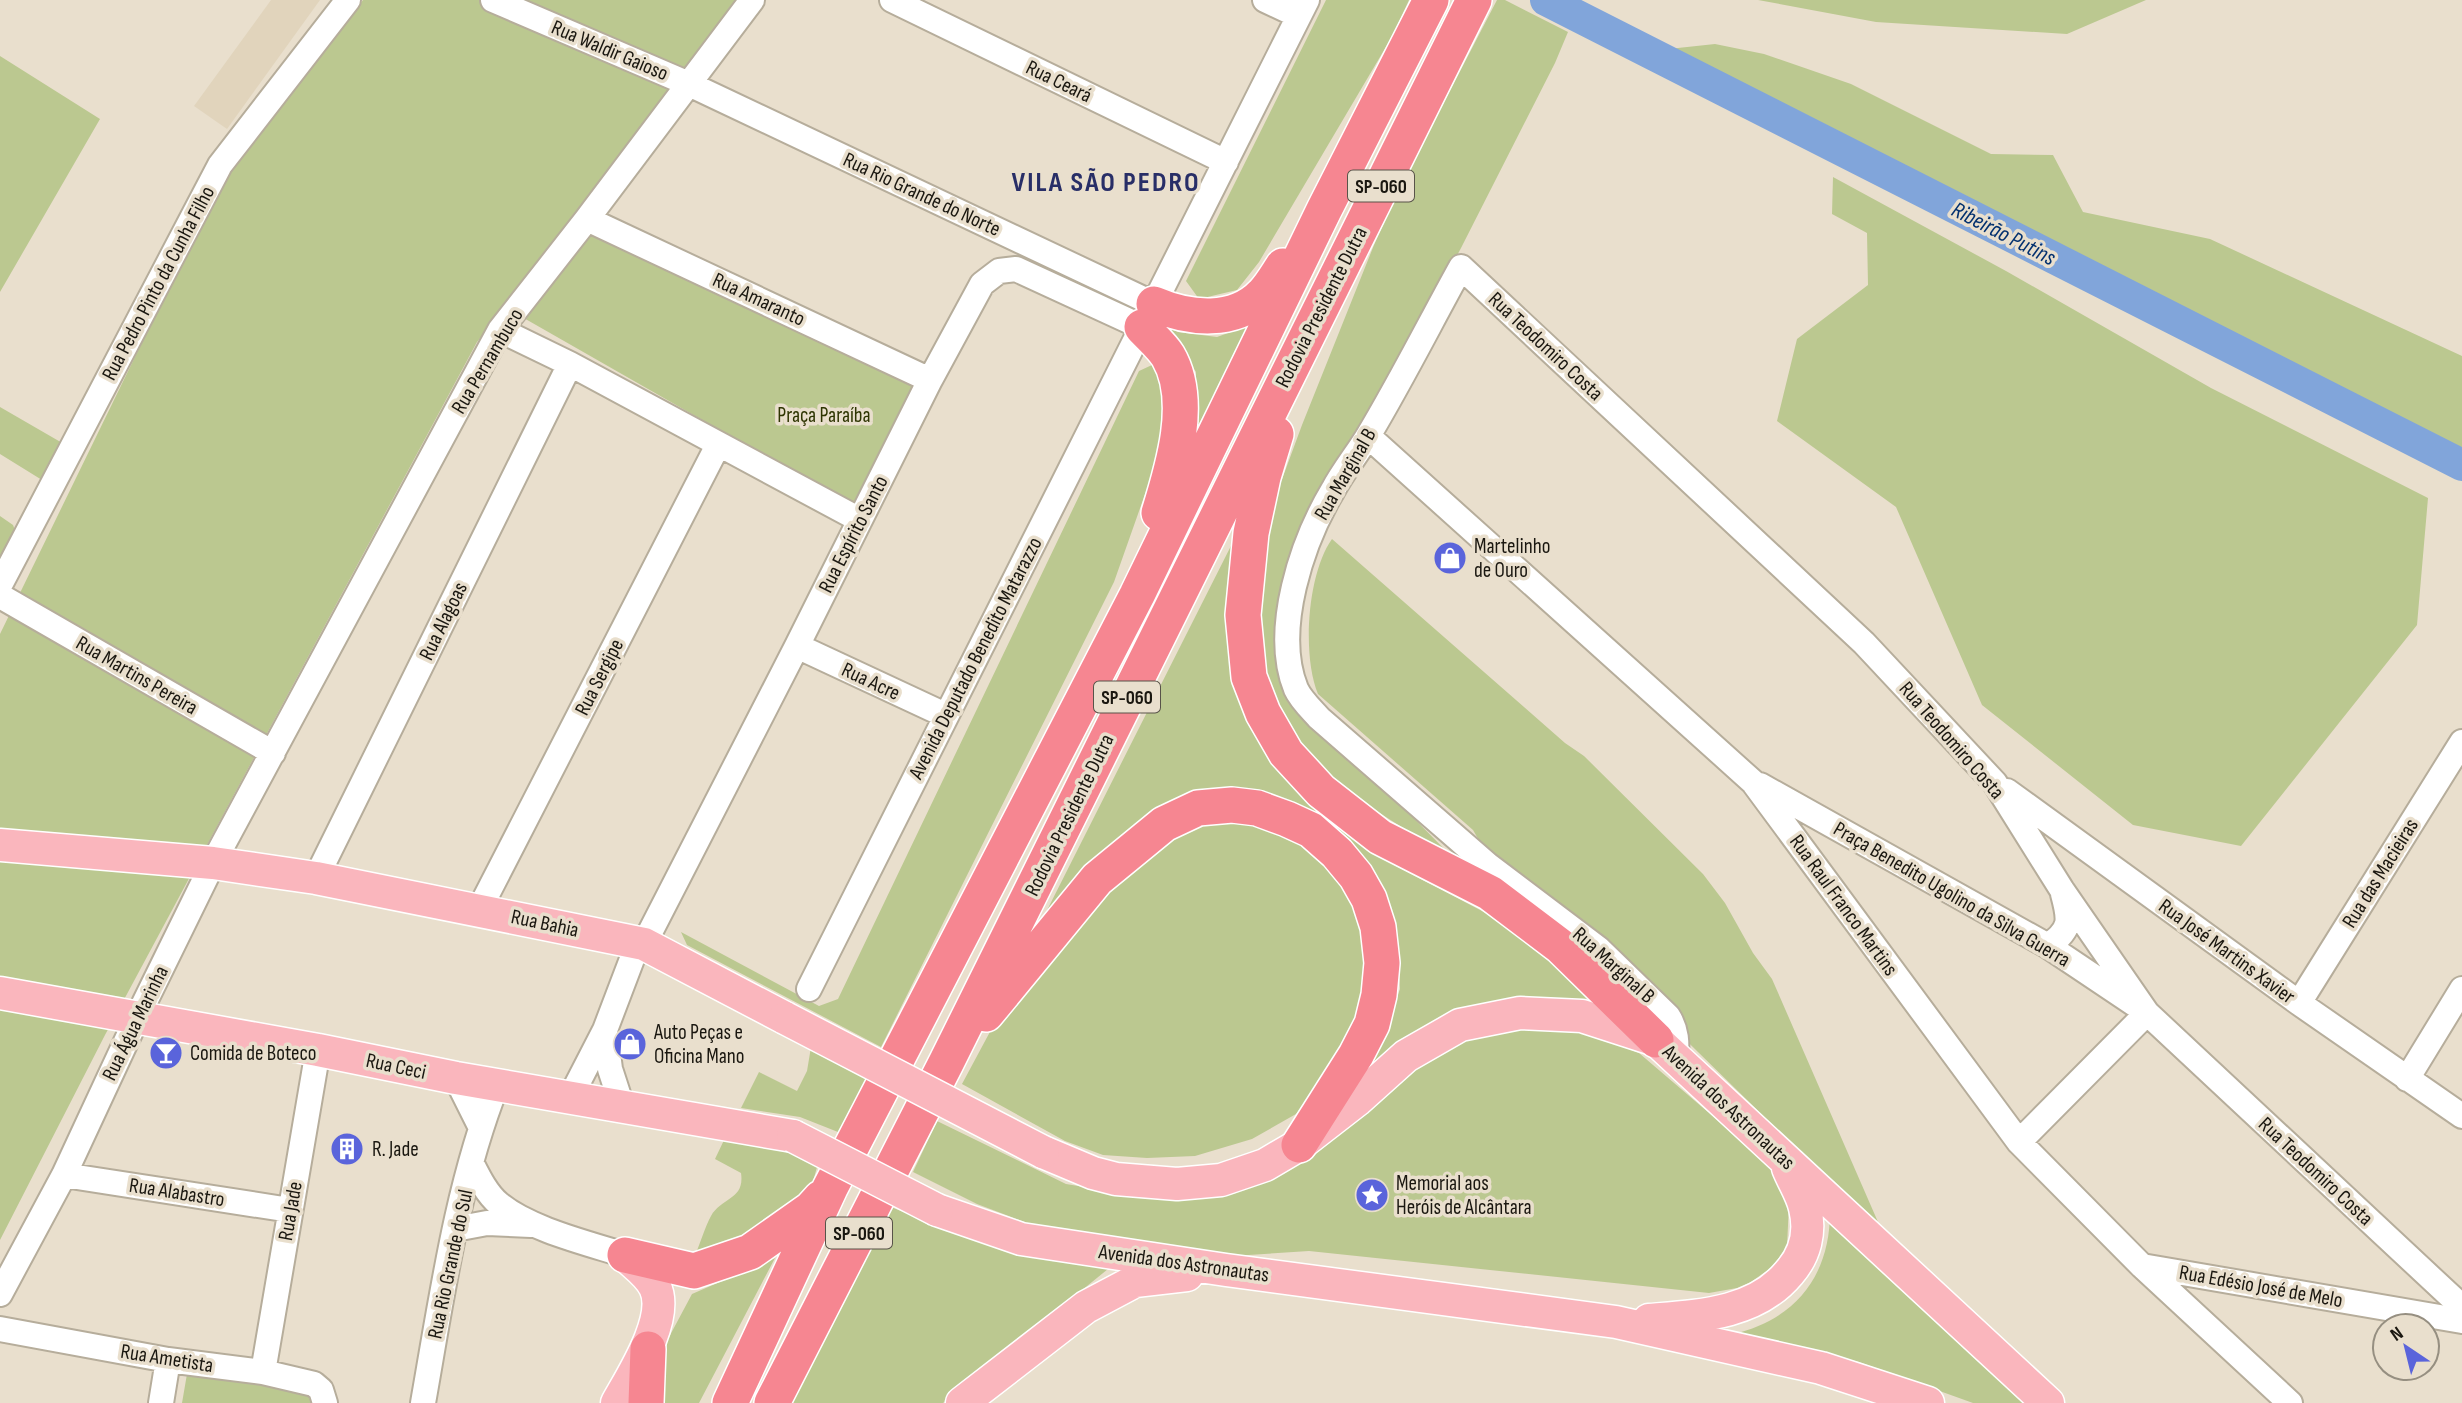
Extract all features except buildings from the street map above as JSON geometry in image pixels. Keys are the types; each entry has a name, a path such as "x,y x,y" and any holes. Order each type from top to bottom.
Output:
{"highway":[{"name":"Rodovia Presidente Dutra","path":"772,1403 946,1063 1474,0"},
{"name":"Rodovia Presidente Dutra","path":"730,1403 830,1188 1137,596 1324,209 1425,13"},
{"path":"1137,596 1171,472 1179,427 1179,389 1168,356 1148,315 1173,312 1206,317 1239,311 1263,295 1324,209"},
{"path":"1309,331 1263,477 1251,533 1243,615 1249,677 1263,713 1286,753 1321,791 1380,837 1489,879 1666,1050"},
{"path":"946,1063 1097,879 1132,850 1164,824 1198,808 1232,805 1256,808 1311,830 1337,853 1356,876 1369,899 1378,927 1382,963 1379,995 1372,1024 1356,1055 1300,1144"},
{"path":"625,1255 694,1272 750,1252 811,1209 830,1188"},
{"path":"646,1403 652,1334"}],"main road":[{"name":"Rua Bahia","path":"0,845 214,863 316,878 479,910 638,951 785,1018 1043,1152"},
{"name":"Rua Ceci","path":"0,993 318,1050 456,1078 793,1136"},
{"name":"Avenida dos Astronautas","path":"1043,1152 1093,1173 1116,1179 1177,1184 1221,1180 1265,1165 1300,1144 1357,1100 1406,1056 1460,1025 1520,1013 1582,1016 1666,1050 2048,1403"},
{"name":"Avenida dos Astronautas","path":"793,1136 937,1210 1021,1239 1226,1270 1616,1322 1821,1368 1928,1403"},
{"path":"1616,1322 1693,1317 1729,1310 1756,1300 1781,1283 1801,1260 1807,1233 1805,1207 1783,1157"},
{"path":"617,1403 652,1334 658,1303 655,1287 625,1255"},
{"path":"962,1403 1086,1307 1135,1282 1226,1270"}],"street":[{"name":"Rua Pedro Pinto da Cunha Filho","path":"0,585 220,165 348,0"},
{"name":"Rua Waldir Gaioso","path":"493,0 689,83"},
{"name":"Rua Pernambuco","path":"273,753 500,330 751,0"},
{"name":"Rua Ceará","path":"892,0 1226,162"},
{"path":"1265,0 1303,8"},
{"name":"Avenida Deputado Benedito Matarazzo","path":"808,989 1303,8"},
{"name":"Rua Rio Grande do Norte","path":"689,83 1148,315"},
{"name":"Rua Amaranto","path":"587,219 930,380"},
{"name":"Rua Marginal B","path":"1461,267 1368,436 1332,490 1315,527 1295,578 1288,623 1289,666 1297,692 1319,719 1489,879"},
{"name":"Rua Teodomiro Costa","path":"1461,267 1864,643 1995,783 2062,890 2147,1013 2462,1307"},
{"name":"Rua Espírito Santo","path":"570,1098 605,1030 638,951 797,646 930,380 982,284 999,271 1016,269 1148,315"},
{"path":"500,330 570,364 860,520"},
{"name":"Rua Alagoas","path":"316,878 570,364"},
{"name":"Rua Raul Franco Martins","path":"1368,436 1753,782 2019,1142 2142,1266 2290,1403"},
{"name":"Rua Sergipe","path":"479,910 718,445"},
{"name":"Rua Martins Pereira","path":"0,596 273,753"},
{"name":"Rua Acre","path":"797,646 945,715"},
{"name":"Rua das Macieiras","path":"2299,1003 2462,742"},
{"name":"Rua Água Marinha","path":"0,1294 64,1175 136,1018 273,753"},
{"name":"Praça Benedito Ugolino da Silva Guerra","path":"1753,782 2048,946 2147,1013"},
{"name":"Rua José Martins Xavier","path":"1995,783 2299,1003 2462,1116"},
{"path":"2048,946 2062,936 2068,926 2068,911 2062,890"},
{"path":"2407,1079 2462,989"},
{"path":"2019,1142 2147,1013"},
{"name":"Rua Espírito Santo","path":"605,1030 610,1069 622,1106"},
{"name":"Rua Jade","path":"263,1372 318,1050"},
{"path":"456,1078 480,1126"},
{"name":"Rua Rio Grande do Sul","path":"423,1403 454,1229 480,1126 497,1084"},
{"path":"472,1164 482,1183 499,1204 535,1225 625,1255"},
{"name":"Rua Alabastro","path":"64,1175 290,1210"},
{"path":"454,1229 486,1223 535,1225"},
{"name":"Rua Edésio José de Melo","path":"2142,1266 2462,1321"},
{"name":"Rua Ametista","path":"0,1329 168,1360 263,1372 314,1384 326,1401"},
{"path":"161,1403 168,1360"}],"shaded area":[{"path":"271,0 320,0 227,129 194,106"}],"green space":[{"path":"363,0 738,0 539,266 477,342 105,1035 0,1240 0,634 227,168"},
{"path":"1326,0 1409,0 1393,35 1259,262 1237,290 1199,299 1186,281"},
{"path":"1497,0 1505,0 1568,32 1555,63 1461,248 1363,433 1328,484 1285,678 1388,792 1459,864 1347,792 1309,761 1282,723 1253,641 1260,539 1302,425 1374,245 1402,183"},
{"path":"1758,0 2146,0 2067,34 1876,22"},
{"path":"1715,44 1764,54 1851,84 1991,154 2053,155 2083,212 2210,239 2462,356 2462,465 1650,51"},
{"path":"0,56 100,119 0,292"},
{"path":"1833,177 2006,271 2211,388 2428,498 2417,625 2241,846 2133,825 1982,705 1896,507 1777,421 1797,339 1868,285 1867,233 1832,214"},
{"name":"Praça Paraíba","path":"589,229 916,386 853,506 522,317"},
{"path":"1147,317 1178,332 1217,337 1253,324 1195,431 1196,372 1175,340"},
{"path":"1152,365 1163,376 1166,402 1156,463 1114,582 881,1047 687,945 681,932 819,1006 838,999 1139,371"},
{"path":"0,407 64,444 42,480 0,454"},
{"path":"0,516 13,525 16,533 0,558"},
{"path":"1238,532 1226,607 1326,812 1396,866 1530,936 1611,1010 1413,1035 1373,1062 1400,989 1398,941 1381,886 1210,793 1031,942"},
{"path":"1332,539 1565,743 1584,756 1703,874 1725,903 1753,953 1772,979 1878,1222 1795,1147 1651,1006 1509,892 1473,830 1318,694 1310,659 1310,615 1317,573"},
{"path":"1244,817 1286,825 1353,889 1375,974 1333,1071 1296,1114 1252,1139 1195,1156 1147,1158 1103,1155 1065,1141 962,1084 999,1015 1117,874 1197,822"},
{"path":"1502,1028 1583,1031 1639,1053 1771,1166 1789,1203 1787,1247 1772,1267 1737,1288 1709,1293 1309,1251 1233,1256 1046,1230 977,1204 913,1172 937,1121 1066,1184 1121,1193 1200,1191 1444,1045"},
{"path":"811,1047 870,1080 838,1132 800,1117 741,1108 759,1072 797,1091 807,1071"},
{"path":"725,1138 795,1150 819,1160 812,1185 752,1243 696,1253 711,1216 740,1188 741,1173 715,1159"},
{"path":"891,1207 998,1244 1108,1269 943,1403 789,1403"},
{"path":"1830,1212 2027,1403 1973,1403 1859,1362 1733,1334 1774,1318 1805,1292 1824,1256"},
{"path":"775,1258 699,1403 658,1403 658,1366 668,1339 692,1294"},
{"path":"187,1374 325,1392 323,1403 182,1403"}],"waterway":[{"name":"Ribeirão Putins","path":"1546,0 2462,465"}],"place":[{"name":"Martelinho de Ouro","path":"1450,558"},
{"name":"Auto Peças e Oficina Mano","path":"630,1044"},
{"name":"Comida de Boteco","path":"166,1053"},
{"name":"R. Jade","path":"347,1149"},
{"name":"Memorial aos Heróis de Alcântara","path":"1372,1195"}],"district":[{"name":"VILA SÃO PEDRO","path":"1106,181"}]}
